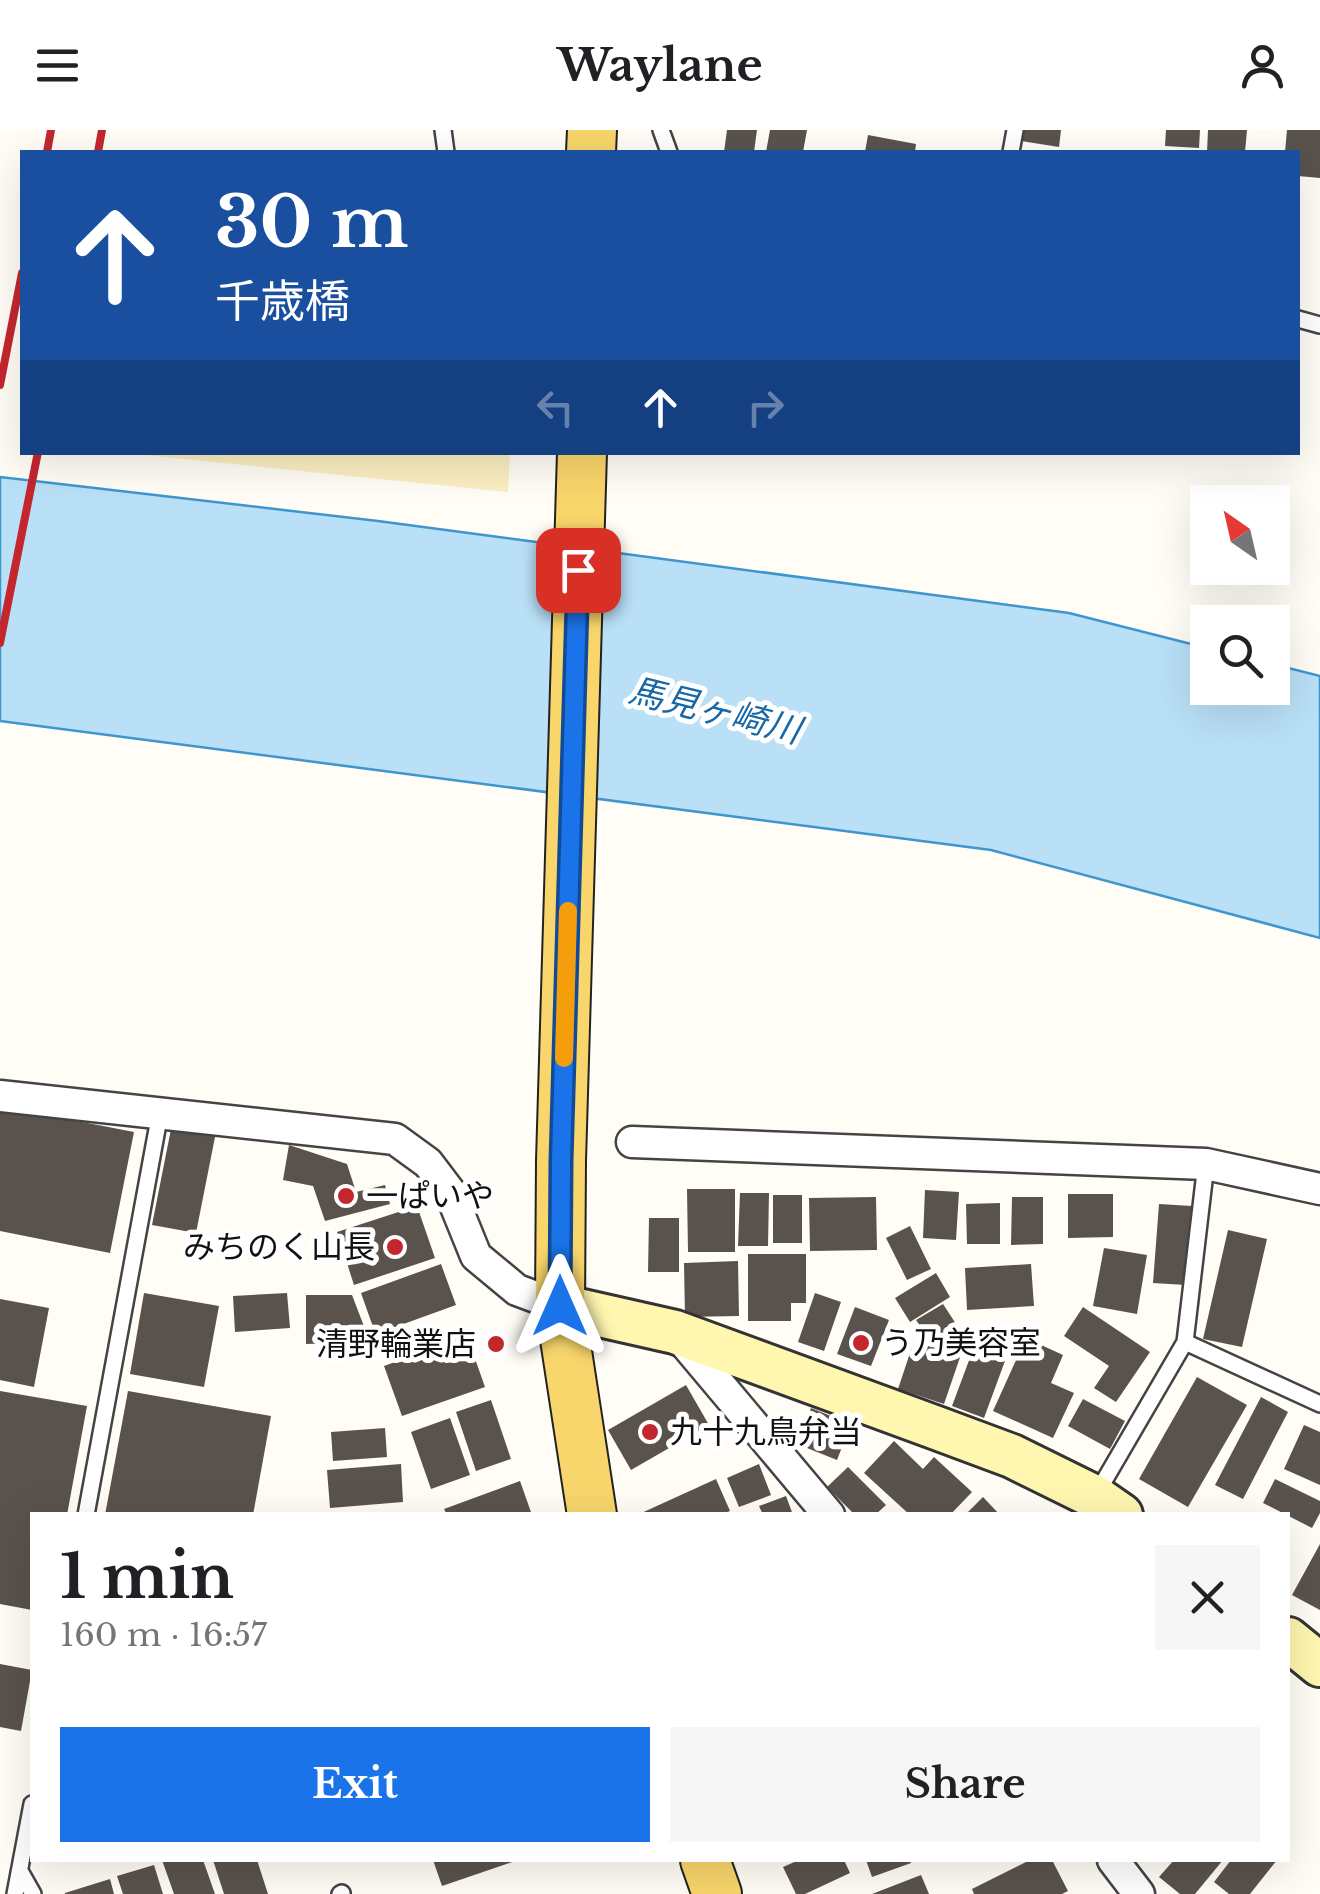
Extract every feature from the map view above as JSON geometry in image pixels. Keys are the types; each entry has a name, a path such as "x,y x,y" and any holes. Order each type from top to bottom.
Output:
{"main road":[{"path":"582,455 560,1306 592,1512"},
{"path":"706,1862 717,1894"}],"street":[{"path":"0,1096 395,1139 428,1162 450,1192 476,1256 517,1290 560,1306 675,1332 1012,1456 1108,1506"},
{"path":"632,1142 1206,1164 1320,1189"},
{"path":"675,1332 826,1512"},
{"path":"1290,1640 1320,1666"},
{"path":"1115,1862 1139,1894"}],"lane":[{"path":"87,1512 160,1114"},
{"path":"1108,1506 1186,1342 1206,1164"},
{"path":"1186,1342 1320,1404"},
{"path":"16,1894 30,1815"},
{"path":"20,1871 33,1894"}],"sand":[{"path":"145,455 510,455 508,492"}],"water":[{"name":"馬見ヶ崎川","path":"0,477 378,521 1069,613 1190,644 1190,705 1290,705 1290,668 1320,676 1320,938 991,850 0,721"}],"building":[{"path":"727,130 757,130 754,150 724,150"},
{"path":"770,130 807,130 803,150 766,150"},
{"path":"1023,130 1061,130 1059,147 1021,141"},
{"path":"1166,130 1200,130 1199,148 1165,146"},
{"path":"1208,130 1247,130 1245,150 1207,150"},
{"path":"1287,130 1320,130 1320,178 1300,176 1300,150 1285,150"},
{"path":"868,135 916,144 915,150 865,150"},
{"path":"0,1106 134,1132 110,1253 0,1231"},
{"path":"172,1124 216,1132 196,1233 152,1225"},
{"path":"289,1145 347,1164 356,1192 385,1185 390,1204 325,1221 313,1186 283,1180"},
{"path":"687,1189 735,1189 735,1252 688,1252"},
{"path":"925,1190 959,1192 956,1240 923,1238"},
{"path":"740,1193 769,1193 768,1246 738,1246"},
{"path":"1068,1194 1113,1194 1113,1237 1068,1238"},
{"path":"773,1195 802,1195 802,1243 773,1243"},
{"path":"876,1197 877,1250 810,1251 809,1198"},
{"path":"1012,1197 1043,1197 1043,1244 1011,1245"},
{"path":"1000,1203 1000,1244 967,1244 966,1204"},
{"path":"1159,1204 1192,1206 1186,1285 1153,1283"},
{"path":"417,1206 435,1258 354,1285 337,1232"},
{"path":"649,1218 679,1218 679,1272 648,1272"},
{"path":"910,1226 931,1269 907,1280 886,1238"},
{"path":"1228,1230 1267,1239 1242,1347 1203,1339"},
{"path":"1104,1248 1147,1255 1137,1314 1093,1306"},
{"path":"748,1254 806,1254 806,1303 791,1303 791,1321 748,1321"},
{"path":"738,1261 739,1316 685,1317 684,1263"},
{"path":"441,1264 456,1305 398,1326 407,1350 384,1358 361,1293"},
{"path":"1031,1264 1034,1306 967,1310 965,1268"},
{"path":"936,1273 950,1297 910,1322 895,1298"},
{"path":"144,1293 219,1306 204,1387 130,1374"},
{"path":"287,1293 290,1328 235,1332 233,1296"},
{"path":"815,1293 841,1302 824,1351 798,1342"},
{"path":"306,1295 352,1295 370,1342 306,1344"},
{"path":"0,1299 49,1308 34,1387 0,1380"},
{"path":"943,1304 958,1327 969,1331 944,1404 898,1389 911,1350 929,1339 916,1320"},
{"path":"855,1307 889,1320 871,1366 837,1354"},
{"path":"1083,1307 1150,1352 1116,1402 1094,1388 1109,1366 1064,1336"},
{"path":"467,1336 485,1387 402,1416 384,1366"},
{"path":"1026,1338 1063,1355 1051,1383 1074,1393 1053,1438 993,1411"},
{"path":"977,1339 1009,1350 984,1418 952,1406"},
{"path":"1197,1377 1247,1405 1188,1507 1139,1479"},
{"path":"686,1385 709,1425 631,1470 608,1430"},
{"path":"0,1391 87,1406 68,1512 30,1512 30,1610 0,1604"},
{"path":"128,1391 271,1416 254,1512 106,1512"},
{"path":"1261,1397 1288,1412 1243,1499 1215,1485"},
{"path":"1083,1399 1125,1421 1110,1449 1068,1426"},
{"path":"491,1400 511,1459 476,1471 456,1412"},
{"path":"811,1408 851,1424 837,1460 797,1444"},
{"path":"450,1418 470,1475 431,1489 411,1432"},
{"path":"1304,1425 1320,1432 1320,1485 1284,1469"},
{"path":"385,1428 387,1457 333,1461 331,1432"},
{"path":"894,1441 923,1469 934,1457 972,1492 953,1512 907,1512 864,1473"},
{"path":"401,1464 403,1502 330,1508 327,1470"},
{"path":"759,1464 771,1495 739,1507 727,1478"},
{"path":"848,1467 886,1505 878,1512 852,1512 827,1487"},
{"path":"716,1479 730,1511 728,1512 644,1512"},
{"path":"1275,1479 1320,1501 1320,1513 1312,1528 1290,1517 1290,1512 1263,1503"},
{"path":"520,1481 531,1512 446,1512 444,1509"},
{"path":"786,1496 792,1512 762,1512 759,1506"},
{"path":"983,1497 997,1512 968,1512"},
{"path":"1320,1544 1320,1610 1292,1595"},
{"path":"0,1664 30,1670 21,1731 0,1727"},
{"path":"163,1862 204,1862 215,1894 174,1894"},
{"path":"214,1862 258,1862 268,1894 224,1894"},
{"path":"434,1862 512,1862 442,1886"},
{"path":"794,1862 845,1862 850,1873 805,1894 796,1894 783,1867"},
{"path":"867,1862 911,1862 911,1863 872,1877"},
{"path":"1026,1862 1053,1862 1068,1891 974,1894 972,1889"},
{"path":"1172,1862 1221,1862 1195,1894 1180,1894 1159,1877"},
{"path":"1229,1862 1275,1862 1250,1894 1229,1894 1214,1882"},
{"path":"154,1865 163,1894 123,1894 117,1876"},
{"path":"921,1875 929,1894 872,1894"},
{"path":"110,1879 114,1894 65,1894 65,1893"}],"railway":[{"path":"47,150 51,130"},
{"path":"98,150 102,130"},
{"path":"0,385 20,283"},
{"path":"0,643 37,455"}],"slow traffic":[{"path":"564,1058 568,911"}],"place":[{"name":"一ぱいや","path":"346,1196"},
{"name":"みちのく山長","path":"395,1247"},
{"name":"う乃美容室","path":"861,1343"},
{"name":"清野輪業店","path":"496,1344"},
{"name":"九十九鳥弁当","path":"650,1432"}],"route":[{"path":"560,1306 578,570"}]}
